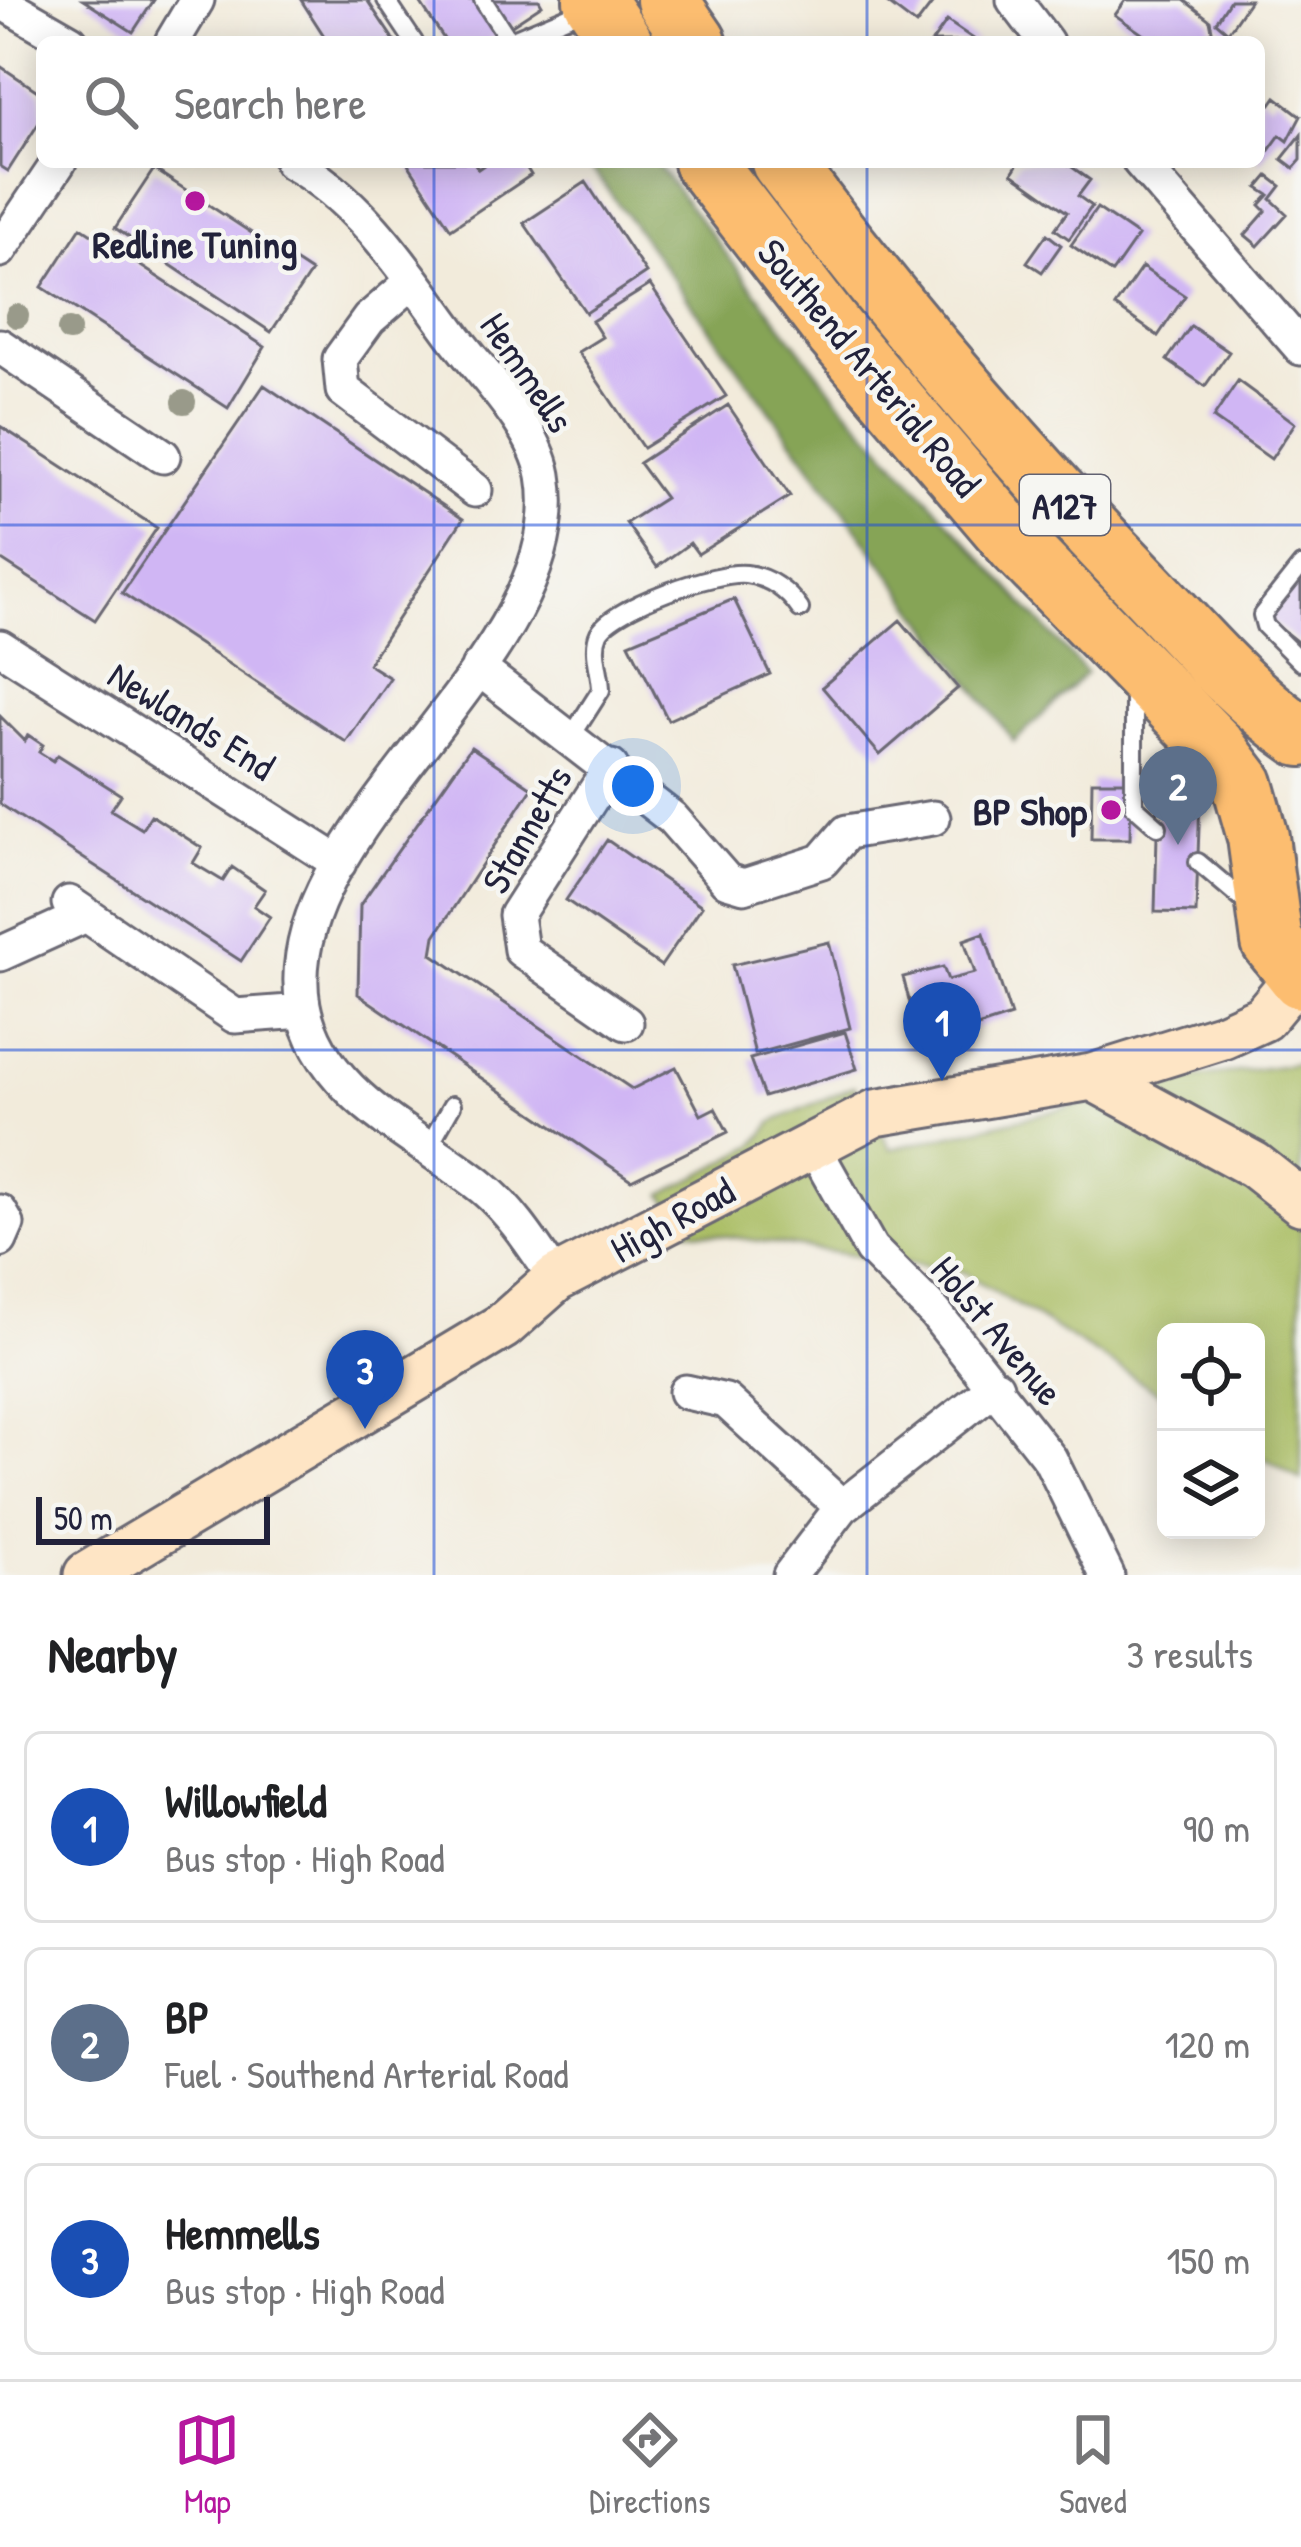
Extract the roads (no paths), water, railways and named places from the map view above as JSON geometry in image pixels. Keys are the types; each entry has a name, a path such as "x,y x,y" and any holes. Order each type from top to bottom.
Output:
{"highway":[{"path":"667,0 692,36"},
{"name":"Southend Arterial Road","path":"709,168 836,332 1018,546 1214,746 1244,784 1258,837 1272,942 1300,977"},
{"name":"Southend Arterial Road","path":"787,168 890,305 1066,507 1249,695 1301,736"}],"street":[{"path":"176,36 197,0"},
{"path":"1014,0 1041,36"},
{"path":"2,1 61,36"},
{"path":"1,246 55,168"},
{"name":"Hemmells","path":"306,168 340,191 413,281 527,437 544,471 544,535 532,575 478,668 323,887 304,950 304,1011 321,1053 345,1085 483,1188 512,1216 556,1280"},
{"path":"1145,168 1301,348"},
{"path":"413,281 369,319 340,359 343,391 475,490"},
{"path":"0,346 163,456"},
{"name":"Newlands End","path":"0,647 339,863"},
{"name":"Stannetts","path":"478,668 611,766 672,818 727,881 744,886 822,861 847,832 933,818"},
{"name":"Stannetts","path":"611,766 516,915 520,950 626,1023"},
{"path":"0,954 77,909 235,1016 304,1011"},
{"name":"High Road","path":"87,1575 503,1326 556,1280 875,1113 1092,1077 1263,1018 1300,977"},
{"path":"1092,1077 1254,1166 1301,1202"},
{"name":"Holst Avenue","path":"813,1146 871,1249 996,1386 1050,1459 1108,1575"},
{"path":"0,1213 7,1224 0,1240"},
{"path":"790,1575 842,1507 996,1386"},
{"path":"686,1392 726,1401 842,1507"}],"lane":[{"path":"386,0 409,36"},
{"path":"483,0 504,36"},
{"path":"522,36 569,20 604,15"},
{"path":"1301,566 1262,614 1265,626 1301,662"},
{"path":"571,736 601,689 595,648 600,630 626,610 731,572 768,580 800,609"},
{"path":"1102,632 1133,688 1134,806 1157,827"},
{"path":"1198,862 1268,923"},
{"path":"427,1149 452,1105"}],"place":[{"name":"Redline Tuning","path":"195,201"},
{"name":"BP Shop","path":"1111,810"},
{"name":"BP","path":"1178,845"},
{"name":"Willowfield","path":"942,1081"},
{"name":"Hemmells","path":"365,1429"}]}
